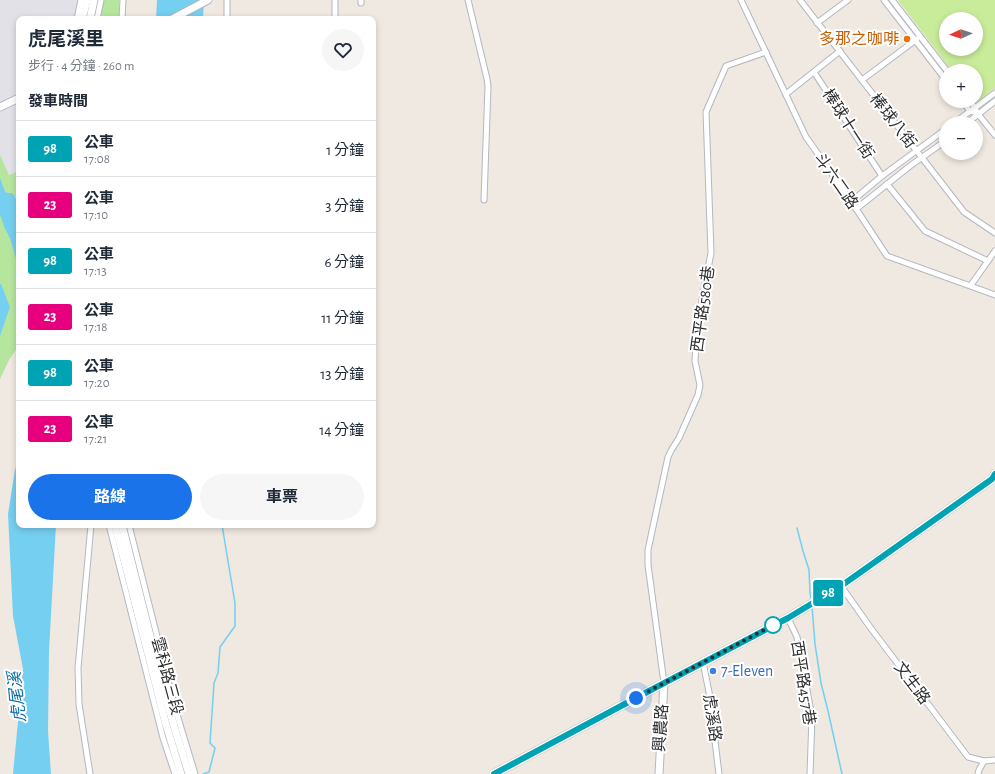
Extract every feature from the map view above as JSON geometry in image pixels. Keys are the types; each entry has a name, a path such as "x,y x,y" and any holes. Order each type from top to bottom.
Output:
{"main road":[{"path":"83,16 86,0"},
{"path":"91,16 94,0"},
{"path":"178,16 208,0"},
{"path":"0,107 16,99"},
{"path":"494,774 788,618 841,586 992,479 995,475"},
{"path":"116,528 133,581"},
{"path":"123,528 133,581"},
{"name":"雲科路三段","path":"133,581 163,714 181,774"},
{"name":"雲科路三段","path":"133,581 189,774"},
{"name":"興農路","path":"659,774 664,683"}],"street":[{"path":"78,16 82,0"},
{"path":"97,16 101,0"},
{"path":"122,16 123,0"},
{"path":"227,0 227,16"},
{"path":"335,0 335,16"},
{"path":"468,0 488,86 484,200"},
{"name":"斗六二路","path":"741,0 806,138 887,256 971,285 995,295"},
{"name":"棒球八街","path":"800,0 964,212 995,233"},
{"path":"817,23 848,0"},
{"path":"884,0 941,64"},
{"path":"892,0 939,70"},
{"path":"862,80 918,39"},
{"path":"786,94 840,51"},
{"name":"西平路580巷","path":"664,683 648,565 648,550 668,457 680,438 698,395 700,385 695,361 697,326 711,253 706,112 726,66 766,52"},
{"name":"棒球十一街","path":"814,72 882,176"},
{"path":"964,116 995,93"},
{"path":"976,116 995,101"},
{"path":"971,108 978,114 995,135"},
{"path":"851,202 882,176 939,134"},
{"path":"856,209 921,157 939,146"},
{"path":"887,184 925,231 988,261"},
{"path":"971,285 995,250"},
{"path":"90,774 79,704 78,668 92,528"},
{"path":"110,528 133,581"},
{"path":"128,528 133,581"},
{"name":"雲科路三段","path":"133,581 163,738 175,774"},
{"name":"雲科路三段","path":"133,581 195,774"},
{"name":"文生路","path":"841,586 968,757 984,761 995,760"},
{"name":"西平路457巷","path":"788,618 797,637 812,718 810,774"},
{"name":"虎溪路","path":"703,662 719,774"},
{"path":"978,774 984,761"}],"shaded area":[{"path":"0,0 119,0 119,16 16,16 16,350 0,379"}],"green space":[{"path":"103,0 119,0 119,16 100,16"},
{"path":"898,0 995,0 995,88 983,97 983,64 947,64 941,56 983,56 983,12 939,12 939,54"},
{"path":"0,155 9,175 16,172 16,350 0,379"}],"water":[{"path":"157,0 204,0 203,16 156,16"},
{"path":"0,178 5,192 12,193 16,199 16,259 10,238 0,216"},
{"path":"0,284 10,307 0,336"},
{"path":"16,467 16,528 56,528 49,651 48,731 51,774 13,774 23,669 13,616 8,514"}],"waterway":[{"path":"203,774 209,772 215,748 210,743 214,683 218,673 220,647 235,626 235,603 222,528"},
{"path":"797,528 809,570 811,600"},
{"path":"812,606 815,644 821,683 842,774"}],"bus line":[{"name":"98","path":"494,774 788,618 841,586 992,479 995,474"}],"place":[{"name":"多那之咖啡","path":"907,39"},
{"name":"7-Eleven","path":"713,671"}],"route":[{"path":"636,698 779,622 773,625"}],"water label":[{"name":"虎尾溪","path":"17,697"}]}
